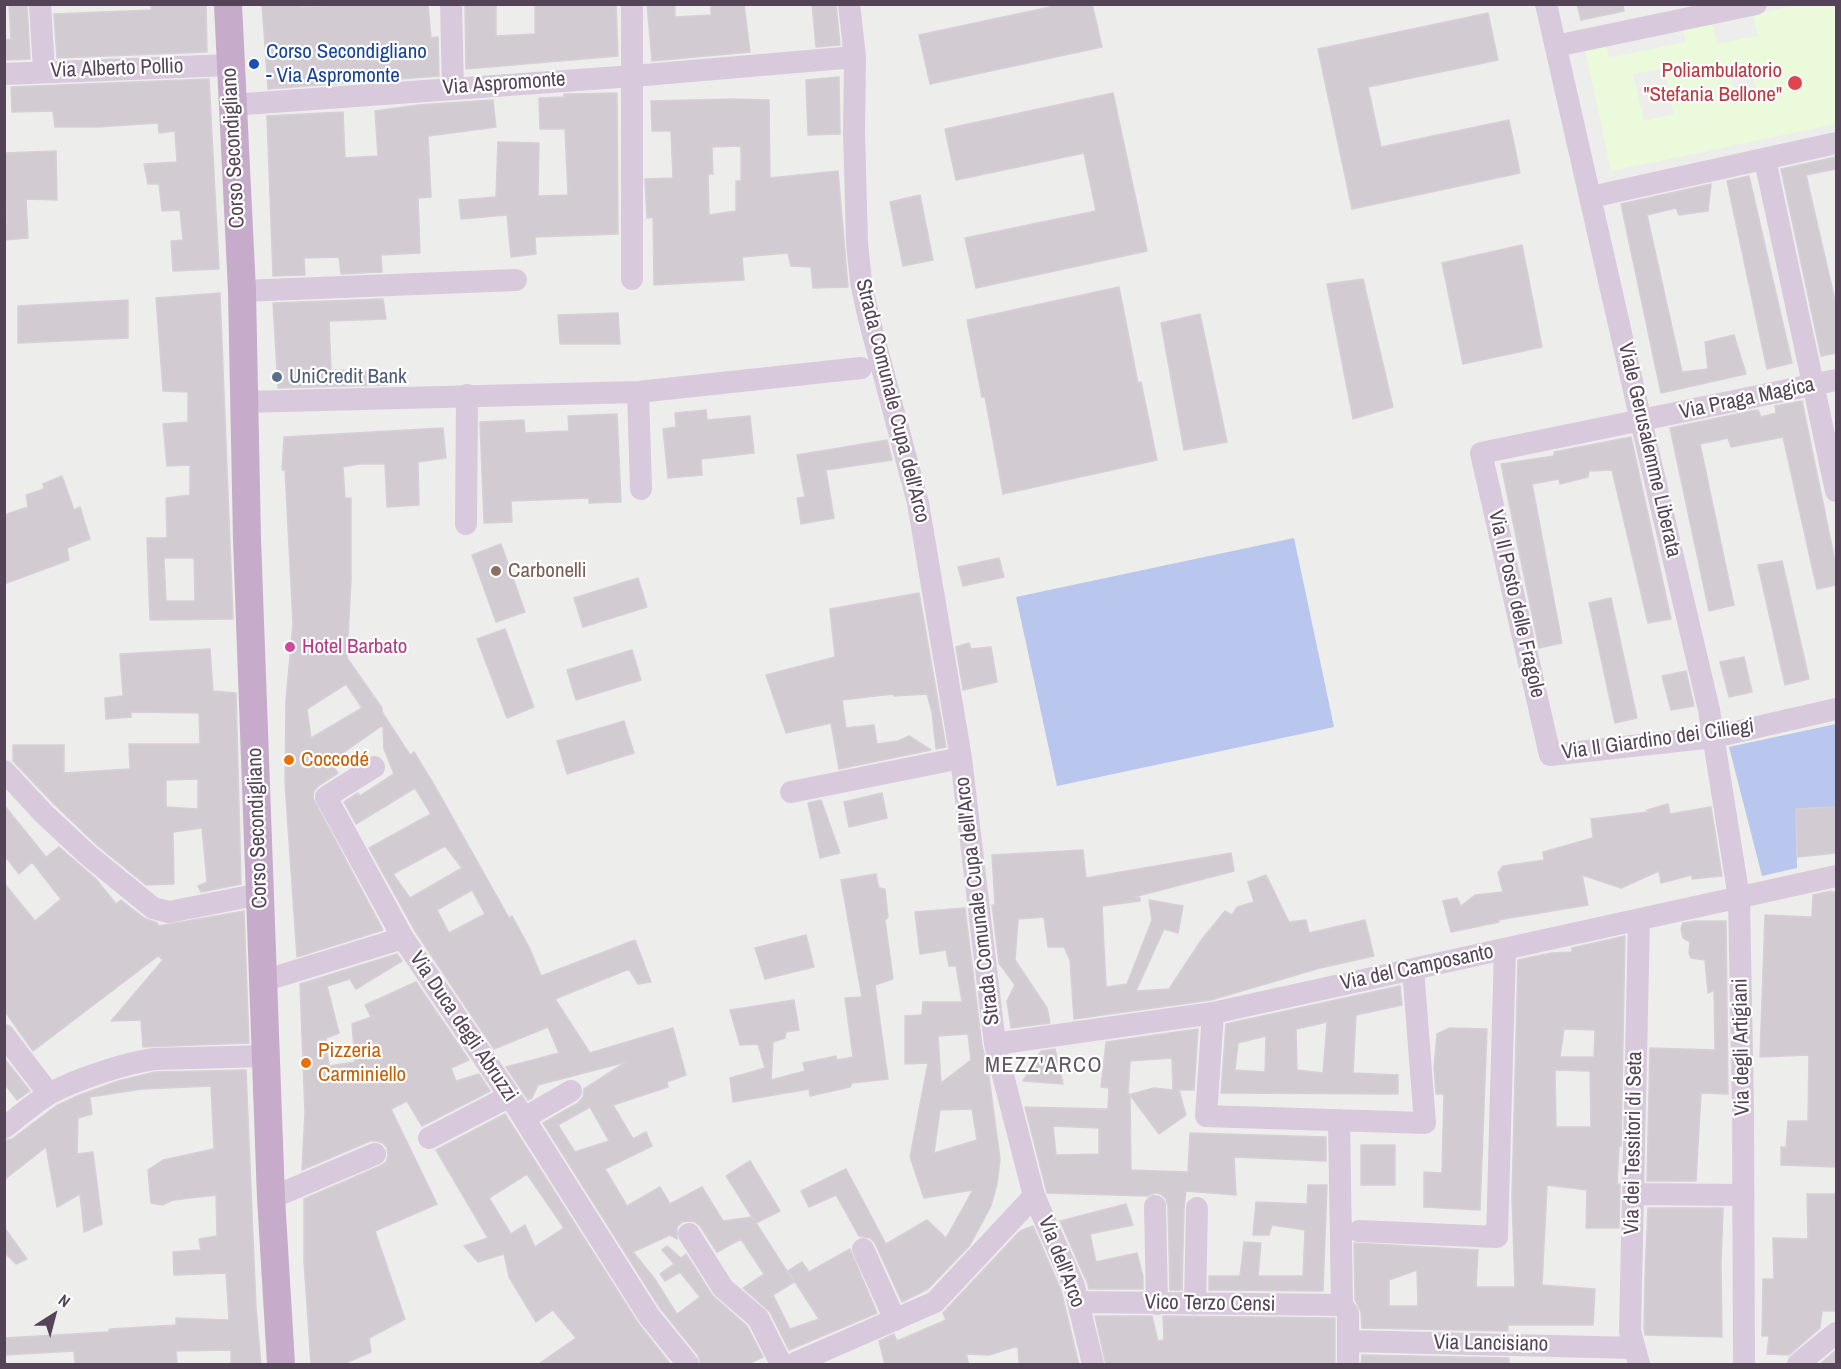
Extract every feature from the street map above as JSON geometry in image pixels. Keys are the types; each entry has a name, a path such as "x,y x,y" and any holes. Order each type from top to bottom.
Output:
{"main road":[{"name":"Corso Secondigliano","path":"228,4 231,105 242,291 247,539 271,1198 281,1365"}],"street":[{"path":"40,4 44,71"},
{"path":"451,4 453,88"},
{"path":"632,4 632,279"},
{"name":"Strada Comunale Cupa dell'Arco","path":"849,4 855,57 857,243 861,282 918,503 961,758 995,1044 1034,1196"},
{"name":"Viale Gerusalemme Liberata","path":"1546,4 1709,710 1739,898"},
{"path":"1556,46 1726,8 1756,4"},
{"name":"Via Aspromonte","path":"231,105 633,76 855,57"},
{"name":"Via Alberto Pollio","path":"4,74 230,65"},
{"path":"1591,197 1836,143"},
{"path":"1765,160 1836,491"},
{"path":"242,291 516,280"},
{"path":"244,402 638,392 861,368"},
{"name":"Via Praga Magica","path":"1481,453 1836,380"},
{"path":"638,392 641,489"},
{"path":"466,524 467,395"},
{"name":"Via Il Posto delle Fragole","path":"1481,453 1550,755"},
{"name":"Via Il Giardino dei Ciliegi","path":"1550,755 1714,737 1836,709"},
{"name":"Strada Comunale Cupa dell'Arco","path":"791,792 961,758"},
{"path":"374,767 326,797 403,938"},
{"path":"4,771 44,814 88,855 153,908 169,912 260,894"},
{"name":"Via del Camposanto","path":"995,1044 1213,1013 1836,876"},
{"name":"Via degli Artigiani","path":"1739,898 1744,1365"},
{"name":"Via dei Tessitori di Seta","path":"1637,1356 1630,1331 1639,920"},
{"name":"Via Duca degli Abruzzi","path":"263,981 403,938 510,1096 649,1316 688,1365"},
{"path":"1359,1231 1497,1237 1505,949"},
{"path":"1213,1013 1206,1116 1425,1123 1413,969"},
{"path":"4,1035 49,1094"},
{"path":"4,1128 49,1094 138,1061 266,1056"},
{"name":"Via Duca degli Abruzzi","path":"524,1118 572,1091"},
{"path":"429,1138 510,1096"},
{"path":"1339,1120 1342,1305 1348,1313 1348,1365"},
{"path":"271,1198 375,1154"},
{"path":"1633,1194 1743,1196"},
{"path":"793,1365 935,1302 1034,1196"},
{"name":"Via dell'Arco","path":"1034,1196 1074,1286 1093,1365"},
{"path":"1155,1206 1157,1304"},
{"path":"1195,1304 1197,1208"},
{"path":"689,1234 723,1288 758,1318 781,1365"},
{"path":"863,1249 895,1320"},
{"name":"Vico Terzo Censi","path":"1079,1302 1342,1305"},
{"path":"1798,1365 1836,1333"},
{"name":"Via Lancisiano","path":"1348,1341 1518,1354 1637,1356"}],"shaded area":[{"name":"Poliambulatorio \"Stefania Bellone\"","path":"1799,5 1836,5 1836,124 1611,171 1585,49 1606,44 1609,58 1686,42 1683,29 1712,23 1717,44 1758,36 1753,14","holes":["1664,68 1674,114 1644,121 1633,74","1751,71 1756,90 1736,95 1730,76"]},
{"path":"1294,538 1334,727 1057,786 1016,597"},
{"path":"1836,724 1836,816 1796,819 1797,868 1762,876 1729,747"}],"building":[{"path":"9,4 27,4 30,59 4,60 4,40 11,39"},
{"path":"151,4 206,4 207,52 57,58 54,14 151,10"},
{"path":"262,4 301,4 301,7 428,4 431,38 438,37 439,76 268,89"},
{"path":"465,4 496,4 496,36 535,34 535,4 616,4 618,56 466,69"},
{"path":"647,4 675,4 675,17 711,15 711,4 744,4 750,52 652,61"},
{"path":"812,4 836,4 840,45 816,47"},
{"path":"1050,4 1092,4 1102,47 930,84 919,35 1050,7"},
{"path":"1577,4 1623,4 1624,11 1581,20"},
{"path":"1488,13 1498,60 1368,87 1381,147 1509,120 1520,173 1352,209 1318,49"},
{"path":"839,77 840,134 808,135 806,80"},
{"path":"209,79 219,269 173,271 171,241 183,240 180,210 162,211 159,184 148,184 144,164 177,162 175,131 159,133 158,123 55,127 53,111 12,112 11,87"},
{"path":"617,93 618,234 535,237 536,254 511,257 507,215 461,219 459,200 496,197 498,142 539,143 538,196 568,195 565,129 540,129 539,98 564,97 564,94"},
{"path":"1113,93 1147,251 976,288 965,238 1096,211 1084,153 956,180 945,129"},
{"path":"493,100 496,127 428,136 431,197 418,198 420,253 381,255 382,272 341,274 339,257 304,258 305,275 273,276 267,116 343,112 345,158 378,156 375,111 418,105"},
{"path":"769,100 770,178 838,171 848,287 813,288 811,267 791,266 788,253 742,257 744,280 654,285 653,217 647,218 645,179 673,178 671,131 652,131 651,101","holes":["741,146 741,181 736,181 736,211 709,215 708,174 713,174 712,147"]},
{"path":"56,151 57,200 26,199 28,238 4,240 4,224 7,224 4,153"},
{"path":"1836,157 1836,169 1806,175 1836,305 1836,353 1821,356 1781,169"},
{"path":"1749,176 1792,363 1767,369 1727,181"},
{"path":"1711,184 1708,211 1679,215 1676,208 1647,215 1682,372 1708,369 1705,342 1734,335 1746,374 1661,393 1621,204"},
{"path":"920,195 933,260 903,266 890,202"},
{"path":"1522,245 1542,347 1463,364 1442,263"},
{"path":"1363,279 1393,407 1353,419 1327,284"},
{"path":"1119,287 1138,383 1141,382 1157,460 1003,494 985,397 982,397 967,320"},
{"path":"220,293 233,619 150,620 147,538 167,538 166,498 190,495 190,465 167,466 163,424 188,422 188,392 163,391 156,298","holes":["164,558 194,558 195,601 166,601"]},
{"path":"383,299 386,319 329,321 331,370 387,372 388,385 278,388 273,303"},
{"path":"128,300 128,338 18,343 18,306"},
{"path":"618,313 620,344 560,344 558,315"},
{"path":"1200,314 1227,442 1184,450 1161,323"},
{"path":"1802,401 1836,566 1836,585 1817,589 1783,437 1731,447 1728,438 1700,444 1734,605 1709,611 1670,428 1758,410 1761,417 1776,413 1775,406"},
{"path":"706,410 707,420 750,416 754,453 701,459 702,475 668,478 663,429 676,427 675,413"},
{"path":"617,414 621,502 589,503 589,498 511,501 512,522 484,523 480,422 524,420 525,433 569,431 568,416"},
{"path":"443,428 446,458 418,462 419,505 387,507 385,464 359,464 343,467 345,498 351,498 351,580 347,658 382,708 382,712 410,755 414,752 436,788 509,918 512,916 530,949 541,976 635,940 651,982 638,984 629,969 555,999 590,1053 673,1028 686,1075 667,1082 668,1087 613,1105 633,1139 646,1132 652,1146 605,1169 627,1206 660,1187 670,1204 702,1187 723,1221 752,1217 754,1220 726,1176 750,1161 780,1211 756,1223 794,1282 773,1295 790,1329 819,1319 788,1271 802,1262 809,1272 850,1249 877,1313 789,1350 770,1312 743,1288 764,1274 741,1239 717,1252 700,1226 695,1222 682,1222 677,1227 677,1239 670,1235 633,1252 654,1278 677,1314 700,1297 680,1272 665,1281 660,1274 674,1264 662,1250 667,1246 681,1258 686,1254 712,1295 747,1326 763,1357 746,1365 701,1365 698,1355 660,1308 543,1123 578,1103 583,1097 584,1089 626,1062 538,1085 532,1098 528,1100 506,1067 559,1053 548,1027 494,1049 415,931 369,848 431,814 415,788 356,824 344,802 358,793 360,796 394,774 384,749 383,725 330,762 338,773 318,786 313,798 383,930 297,957 285,783 286,700 293,623 285,470 282,470 284,437","holes":["346,684 362,708 311,738 307,709","445,846 462,868 410,898 393,874","472,890 485,914 449,933 437,910","590,1107 609,1141 575,1152 558,1125"]},
{"path":"1631,437 1671,619 1648,623 1612,470 1589,471 1588,477 1560,484 1559,479 1532,484 1562,643 1539,648 1501,464 1554,456 1554,452"},
{"path":"887,440 892,460 826,470 834,518 801,524 797,498 805,497 797,455"},
{"path":"62,476 74,510 80,507 90,539 67,548 69,560 4,584 4,515 28,507 26,495 44,489 43,484"},
{"path":"501,544 525,612 496,622 472,555"},
{"path":"999,558 1004,577 963,586 958,567"},
{"path":"1782,561 1809,679 1785,685 1758,565"},
{"path":"638,578 647,607 583,627 574,598"},
{"path":"919,593 946,747 936,749 932,712 927,694 894,696 893,694 842,700 846,728 874,725 877,744 898,741 909,736 931,750 839,769 831,723 786,733 766,675 835,657 830,609"},
{"path":"1611,598 1637,718 1615,723 1589,603"},
{"path":"505,629 534,707 507,718 477,639"},
{"path":"969,643 971,649 991,647 997,682 963,690 956,647"},
{"path":"210,649 213,691 236,693 241,884 201,892 198,886 207,882 202,828 173,832 174,884 146,885 97,845 13,761 13,745 64,745 64,773 130,769 129,744 200,744 199,713 131,712 131,717 106,719 105,698 123,696 120,654","holes":["198,779 198,809 166,807 166,780"]},
{"path":"632,650 641,680 576,700 567,670"},
{"path":"1744,657 1752,692 1729,697 1720,662"},
{"path":"1686,671 1694,706 1671,710 1662,676"},
{"path":"624,721 634,753 567,774 557,741"},
{"path":"882,793 887,818 849,827 844,802"},
{"path":"821,800 840,853 820,858 808,803"},
{"path":"1668,804 1670,814 1711,807 1722,876 1692,879 1692,875 1661,883 1659,871 1621,888 1582,875 1588,905 1498,920 1499,922 1451,932 1443,901 1457,898 1461,906 1475,895 1503,892 1498,873 1503,866 1544,860 1543,852 1593,838 1591,819 1648,812 1647,810"},
{"path":"4,805 46,857 59,847 96,879 116,904 121,900 144,918 159,926 244,911 249,1043 143,1047 141,1020 111,1021 163,960 158,956 33,1051 4,1010 4,883 35,921 61,899 32,862 19,874 4,855"},
{"path":"1836,807 1836,853 1797,857 1796,809"},
{"path":"1083,850 1086,878 1231,853 1234,871 1134,897 1140,898 1140,901 1102,906 1106,987 1127,984 1152,920 1149,900 1183,906 1178,933 1164,929 1136,991 1169,989 1202,939 1225,911 1232,915 1237,907 1254,902 1248,882 1266,875 1289,922 1306,920 1309,933 1365,920 1374,956 1320,968 1211,1000 1074,1019 1070,960 1064,947 1048,947 1044,917 1018,919 1015,960 1047,1008 1050,1023 1011,1028 1007,1001 1015,985 999,963 992,905 995,905 992,855"},
{"path":"876,874 879,888 885,889 888,917 885,920 893,979 875,985 888,1079 852,1083 850,1087 810,1096 809,1089 733,1102 730,1078 765,1068 758,1044 740,1045 730,1010 794,1000 799,1030 786,1032 785,1038 773,1042 771,1080 805,1071 803,1063 836,1056 837,1060 853,1057 845,998 862,997 841,880"},
{"path":"1831,891 1836,893 1836,1167 1781,1165 1781,1147 1786,1147 1788,1121 1808,1121 1809,1055 1760,1057 1765,915 1812,917 1813,895"},
{"path":"965,908 982,1046 988,1069 1000,1159 991,1206 970,1245 928,1289 902,1302 875,1243 870,1238 859,1236 836,1195 809,1207 801,1191 846,1169 886,1244 927,1220 946,1238 973,1190 924,1198 910,1157 928,1063 905,1064 905,1016 922,1015 923,1002 962,1002 956,966 949,966 946,950 920,954 915,912","holes":["968,1034 971,1060 941,1083 938,1036","972,1109 977,1140 934,1153 940,1110"]},
{"path":"1726,921 1728,1094 1701,1093 1696,1181 1647,1181 1650,1048 1715,1050 1714,990 1708,993 1705,960 1691,958 1690,942 1683,938 1681,929 1683,923"},
{"path":"806,935 814,967 765,979 755,948"},
{"path":"1625,936 1621,1146 1619,1146 1617,1184 1620,1184 1619,1228 1586,1228 1587,1190 1547,1185 1542,1285 1595,1289 1593,1325 1508,1325 1508,1331 1362,1328 1361,1312 1355,1300 1354,1243 1478,1250 1476,1287 1515,1287 1512,1197 1518,960 1551,953 1572,952 1572,948","holes":["1564,1029 1595,1030 1594,1057 1560,1057","1555,1070 1590,1071 1591,1127 1556,1127","1417,1270 1418,1306 1389,1306 1389,1280"]},
{"path":"397,954 402,961 356,989 350,979 327,986 339,1033 326,1038 329,1066 355,1062 352,1024 371,1017 365,1005 416,982 469,1060 451,1068 456,1081 479,1074 490,1091 422,1126 407,1101 391,1109 437,1204 375,1231 405,1319 369,1338 371,1352 341,1365 311,1365 304,1261 304,1199 380,1166 386,1162 388,1155 383,1143 370,1141 302,1170 305,1112 300,984"},
{"path":"1400,986 1402,1005 1356,1015 1353,1073 1398,1075 1398,1094 1221,1093 1226,1024","holes":["1327,1022 1323,1073 1297,1070 1296,1029","1266,1036 1265,1072 1235,1070 1238,1043"]},
{"path":"1450,1028 1487,1029 1480,1210 1424,1207 1424,1172 1442,1173 1444,1094 1436,1094 1434,1067 1437,1034"},
{"path":"1198,1029 1194,1090 1179,1090 1186,1115 1159,1134 1130,1095 1131,1170 1188,1172 1190,1133 1326,1137 1326,1161 1234,1157 1236,1195 1186,1191 1182,1290 1170,1290 1166,1199 1161,1194 1155,1193 1147,1196 1047,1193 1025,1107 1108,1109 1109,1088 1101,1087 1106,1042","holes":["1172,1058 1173,1090 1154,1088 1128,1095 1130,1061","1053,1126 1099,1128 1099,1154 1056,1155"]},
{"path":"1055,1049 1063,1084 1023,1081 1041,1051"},
{"path":"4,1058 30,1091 17,1100 4,1083"},
{"path":"246,1070 256,1308 261,1365 231,1365 231,1350 176,1351 177,1363 164,1365 75,1365 74,1351 4,1355 4,1338 108,1332 110,1329 176,1325 176,1318 229,1320 226,1273 174,1275 173,1252 201,1250 199,1239 217,1236 216,1195 173,1200 162,1205 151,1203 148,1170 163,1160 214,1149 211,1086 142,1089 90,1097 92,1114 78,1118 77,1154 93,1152 102,1224 84,1232 80,1194 57,1207 46,1147 4,1180 4,1141 12,1139 56,1106 118,1081 155,1072"},
{"path":"505,1114 638,1323 671,1365 537,1365 576,1338 553,1310 536,1322 509,1277 504,1254 478,1262 464,1246 488,1238 436,1150","holes":["527,1174 564,1228 535,1247 525,1225 511,1234 489,1198"]},
{"path":"1361,1145 1395,1145 1395,1185 1361,1185"},
{"path":"1308,1185 1327,1185 1323,1291 1209,1290 1209,1276 1240,1276 1244,1242 1261,1243 1258,1276 1303,1276 1305,1230 1272,1225 1269,1235 1253,1235 1256,1202 1307,1204"},
{"path":"1807,1194 1836,1194 1836,1311 1822,1311 1820,1328 1789,1355 1767,1354 1769,1336 1762,1336 1763,1279 1774,1279 1773,1238 1808,1239"},
{"path":"1126,1204 1133,1225 1090,1234 1096,1262 1137,1253 1143,1277 1143,1289 1089,1289 1086,1277 1086,1280 1060,1221"},
{"path":"1648,1208 1723,1208 1722,1337 1645,1335"},
{"path":"1033,1226 1061,1290 1079,1365 1019,1365 1018,1346 989,1355 966,1354 969,1365 885,1365 879,1341 894,1334 897,1341 946,1320 943,1313 1020,1231"},
{"path":"4,1227 27,1259 16,1264 4,1252"},
{"path":"1095,1316 1152,1316 1158,1341 1164,1340 1163,1316 1335,1318 1335,1365 1106,1365"},
{"path":"1836,1350 1836,1365 1819,1365"},
{"path":"1362,1355 1509,1358 1509,1365 1361,1365"}],"place":[{"name":"Corso Secondigliano - Via Aspromonte","path":"254,64"},
{"name":"Poliambulatorio \"Stefania Bellone\"","path":"1795,83"},
{"name":"UniCredit Bank","path":"277,377"},
{"name":"Carbonelli","path":"496,571"},
{"name":"Hotel Barbato","path":"290,647"},
{"name":"Coccodé","path":"289,760"},
{"name":"Pizzeria Carminiello","path":"306,1063"}],"district":[{"name":"MEZZ'ARCO","path":"1044,1066"}]}
